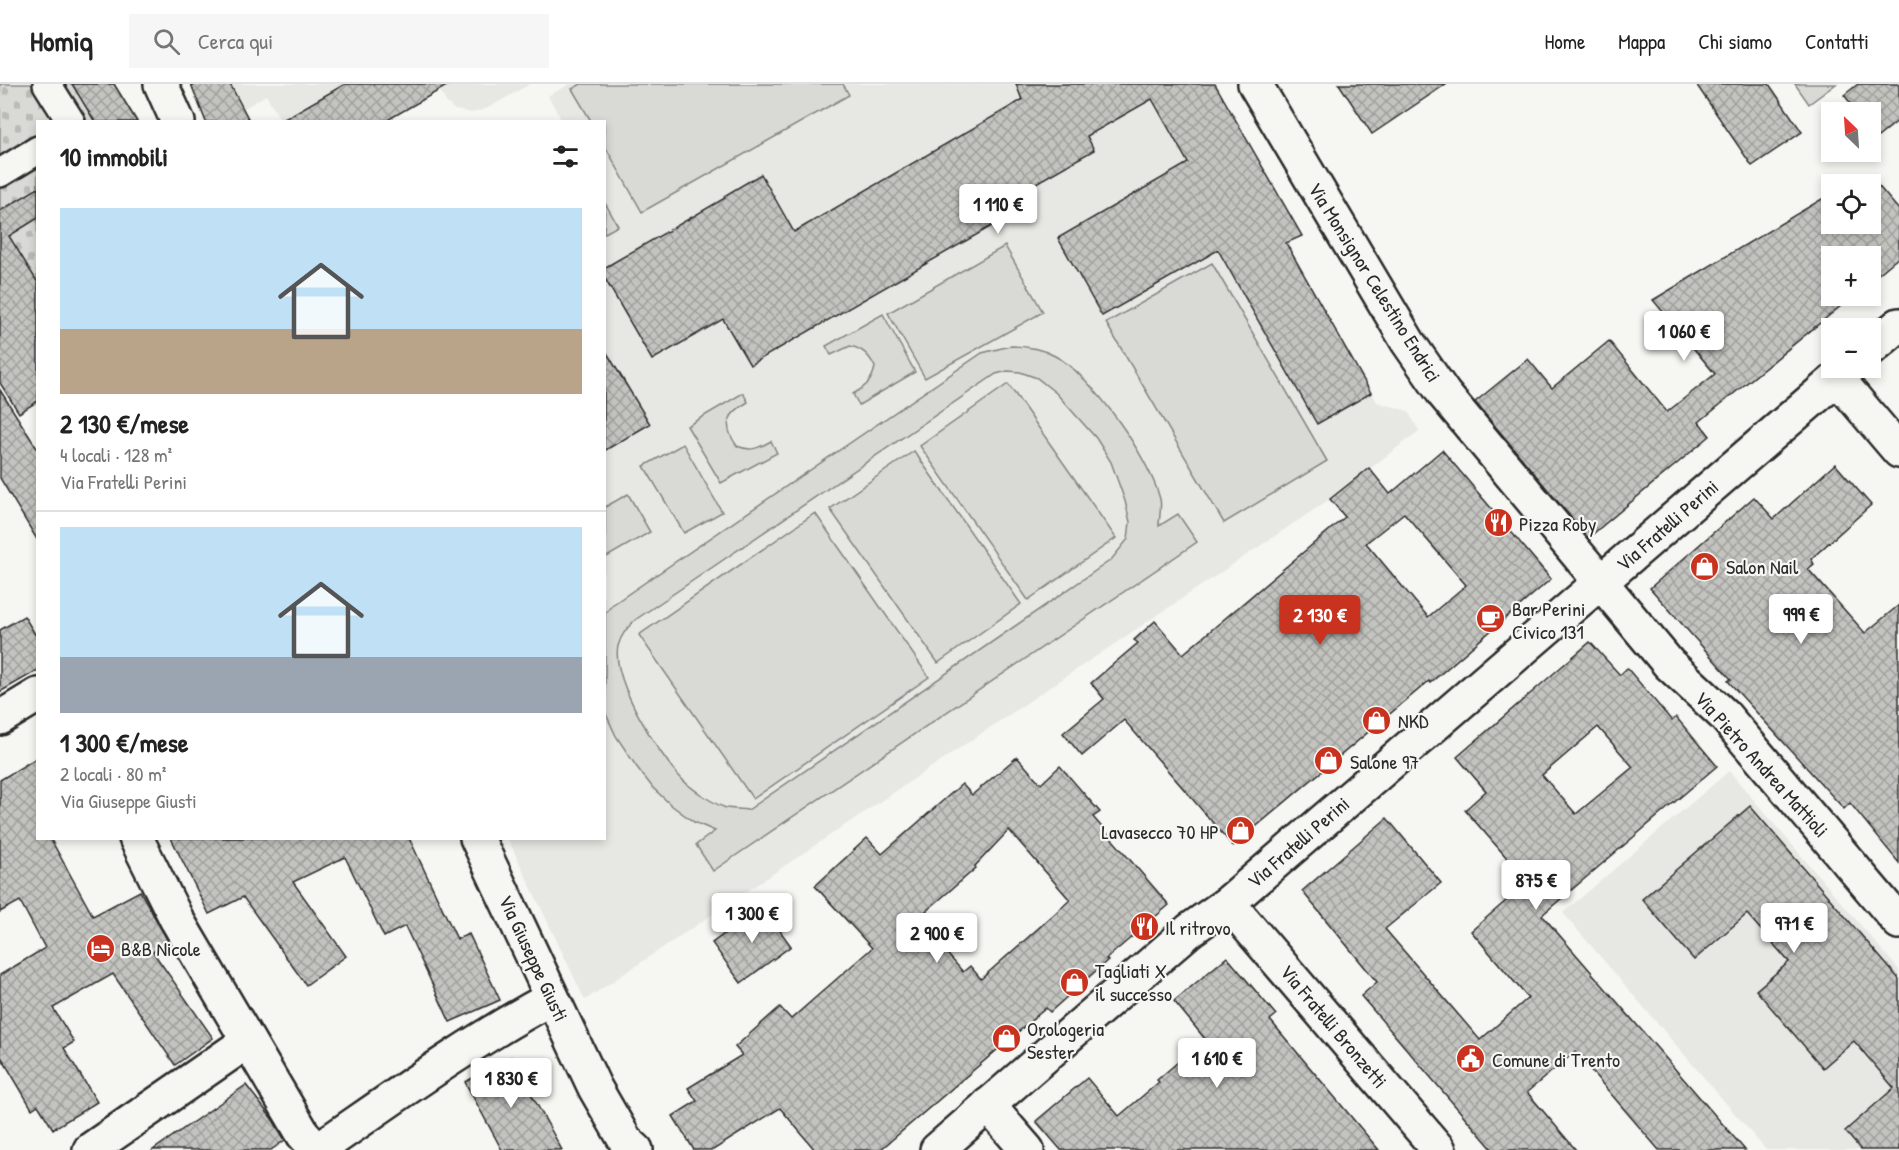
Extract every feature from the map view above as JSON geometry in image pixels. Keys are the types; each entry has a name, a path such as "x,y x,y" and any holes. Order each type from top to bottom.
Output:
{"street":[{"path":"47,84 70,120"},
{"path":"161,84 177,120"},
{"name":"Via Monsignor Celestino Endrici","path":"1255,84 1426,370 1600,581"},
{"path":"0,173 36,151"},
{"path":"1881,340 1899,325"},
{"name":"Via Fratelli Perini","path":"937,1150 1190,930 1228,903 1837,378"},
{"path":"1847,378 1899,451"},
{"name":"Via Pietro Andrea Mattioli","path":"1600,581 1669,664 1724,715 1899,922"},
{"path":"0,718 36,696"},
{"path":"137,840 177,920 303,1134 314,1146 326,1144 413,1083 525,1012 552,998"},
{"name":"Via Giuseppe Giusti","path":"478,840 599,1096 630,1147"},
{"name":"Via Fratelli Bronzetti","path":"1228,903 1439,1150"},
{"path":"90,1150 248,1041"},
{"path":"988,1105 1027,1150"}],"shaded area":[{"path":"230,84 345,84 283,120 280,120 266,95 243,109"},
{"path":"436,84 530,84 488,108 472,113 455,110 446,102"},
{"path":"570,84 1215,84 1302,236 1287,244 1377,402 1408,411 1419,431 1330,499 585,1000 508,840 606,840 606,120 559,120 561,119 548,96"},
{"path":"1729,771 1899,970 1899,1150 1766,1150 1563,913"}],"green space":[{"path":"0,84 114,84 136,120 36,120 36,303 0,325"},
{"path":"581,84 843,84 849,95 642,212 606,148 606,120 590,120 572,89"},
{"path":"1795,84 1836,84 1809,104"},
{"path":"606,205 618,226 606,232"},
{"path":"1005,246 1043,312 925,378 888,313"},
{"path":"1212,263 1327,461 1224,523 1106,323"},
{"path":"883,314 915,372 859,405 853,394 870,380 875,367 873,363 865,353 855,347 850,346 831,355 826,346"},
{"path":"1010,346 1028,347 1050,353 1085,380 1117,419 1144,462 1160,499 1159,526 1178,514 1197,542 713,871 696,845 715,831 694,822 653,788 616,736 606,714 606,613 612,605 982,353","holes":["1008,371 1020,372 1037,378 1056,393 1096,438 1111,462 1130,522 1128,539 1111,560 748,810 721,806 689,786 660,751 629,696 618,660 618,646 627,629 635,620 996,374"]},
{"path":"1008,384 1116,538 1028,600 920,446"},
{"path":"743,393 748,402 735,411 729,421 729,432 732,439 737,446 747,449 759,447 771,441 777,453 721,483 687,426"},
{"path":"683,444 722,512 684,533 644,466"},
{"path":"914,451 1021,604 938,663 830,509"},
{"path":"628,494 650,532 606,557 606,506"},
{"path":"815,513 929,677 753,799 639,635"}],"building":[{"path":"72,84 114,84 136,120 94,120"},
{"path":"191,84 230,84 249,120 205,120"},
{"path":"345,84 450,84 387,120 282,120"},
{"path":"1016,84 1215,84 1302,236 1286,243 1371,393 1317,424 1218,250 1102,316 1058,238 1188,163 1152,99 1087,136 1094,150 1022,191 1030,204 750,365 723,319 652,360 606,280 606,267 725,198 724,196 761,174 794,232 1022,100"},
{"path":"1339,84 1446,84 1372,134"},
{"path":"1696,84 1769,84 1802,132 1752,166"},
{"path":"1858,84 1899,84 1899,120 1881,135 1881,102 1850,102 1844,95"},
{"path":"36,189 36,219 9,236 36,280 36,402 19,413 0,383 0,211"},
{"path":"1881,189 1899,210 1899,257 1881,272 1881,246 1821,246 1821,306 1841,306 1826,318 1821,318 1821,322 1699,422 1710,436 1588,538 1475,402 1528,359 1552,388 1609,341 1667,412 1715,374 1653,300 1821,200 1821,234 1881,234"},
{"path":"606,351 650,424 606,450"},
{"path":"0,390 36,447 36,538 0,478"},
{"path":"1442,450 1551,579 1430,683 1429,681 1233,846 1124,720 1082,756 1063,733 1104,699 1091,683 1138,643 1134,640 1155,621 1183,654 1345,517 1330,499 1369,468 1390,494","holes":["1404,513 1466,585 1428,617 1366,543"]},
{"path":"1835,464 1871,505 1811,559 1814,564 1808,569 1865,633 1899,605 1899,863 1850,803 1844,809 1728,681 1731,679 1650,588 1754,497 1774,519"},
{"path":"24,616 36,636 36,671 0,692 0,630"},
{"path":"1590,642 1620,675 1627,668 1672,721 1676,717 1717,766 1542,915 1745,1150 1659,1150 1575,1052 1527,1092 1576,1150 1493,1150 1361,996 1377,982 1302,891 1387,818 1441,883 1385,929 1480,1040 1528,998 1471,931 1528,882 1465,810 1486,791 1457,757","holes":["1598,727 1633,767 1576,814 1542,775"]},
{"path":"1017,757 1041,784 1060,766 1100,812 1093,817 1169,905 1106,959 1108,960 1050,1012 1046,1008 880,1150 815,1150 780,1108 713,1150 694,1150 673,1116 697,1101 688,1088 742,1055 735,1047 780,1007 791,1019 872,948 815,886 867,838 882,854 962,784 972,795","holes":["1009,830 1070,900 981,979 970,966 963,972 917,919 976,868 975,866"]},
{"path":"36,758 36,840 51,840 93,916 140,891 169,943 153,952 213,1038 175,1065 113,974 53,1008 74,1042 64,1048 97,1102 53,1129 38,1105 32,1109 0,1055 0,975 45,948 20,901 0,912 0,780"},
{"path":"1750,806 1899,979 1899,1150 1861,1150 1845,1131 1894,1088 1854,1041 1823,1068 1756,990 1789,962 1747,914 1694,960 1642,899"},
{"path":"172,840 410,840 457,939 469,934 500,1000 450,1022 405,926 384,937 345,857 293,882 346,956 306,985 243,897 209,914"},
{"path":"762,906 791,946 741,983 712,943"},
{"path":"1227,957 1276,1015 1270,1020 1379,1150 1061,1150 1036,1121 1087,1078 1119,1116 1159,1082 1157,1080 1205,1039 1174,1001"},
{"path":"511,1057 562,1150 502,1150 465,1082"},
{"path":"246,1085 285,1140 271,1150 153,1150"}],"place":[{"name":"Pizza Roby","path":"1498,523"},
{"name":"Salon Nail","path":"1705,566"},
{"name":"Bar Perini Civico 131","path":"1491,619"},
{"name":"NKD","path":"1377,720"},
{"name":"Salone 97","path":"1329,761"},
{"name":"Lavasecco 70 HP","path":"1240,831"},
{"name":"Il ritrovo","path":"1144,927"},
{"name":"B&B Nicole","path":"100,948"},
{"name":"Tagliati X il successo","path":"1074,982"},
{"name":"Orologeria Sester","path":"1006,1039"},
{"name":"Comune di Trento","path":"1471,1059"}]}
